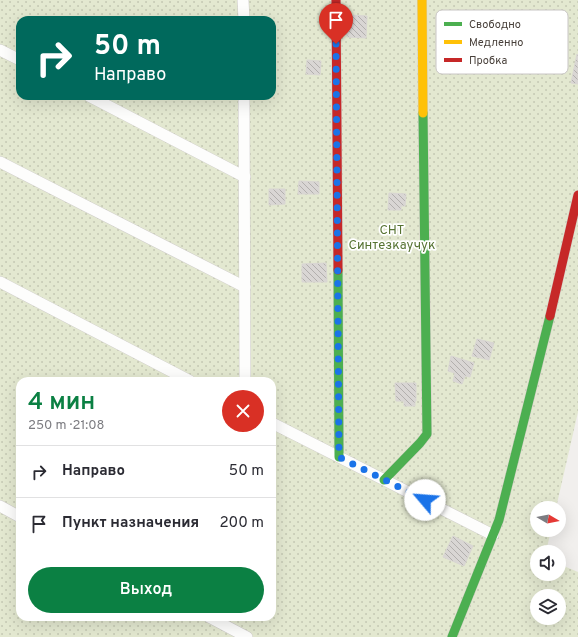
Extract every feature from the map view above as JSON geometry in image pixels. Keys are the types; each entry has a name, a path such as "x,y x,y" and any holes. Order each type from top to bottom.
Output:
{"street":[{"path":"243,0 244,16"},
{"path":"336,0 339,457"},
{"path":"384,480 427,434 422,0"},
{"path":"0,50 16,58"},
{"path":"97,100 245,177"},
{"path":"244,100 246,377"},
{"path":"0,162 245,287"},
{"path":"452,637 499,520 540,359 578,195"},
{"path":"0,282 182,377"},
{"path":"276,425 493,535"},
{"path":"0,506 16,515"},
{"path":"217,621 247,637"}],"green space":[{"name":"СНТ Синтезкаучук","path":"0,0 578,0 578,412 558,501 530,501 530,537 549,537 548,545 530,545 530,581 566,581 566,567 578,572 578,637 0,637"}],"building":[{"path":"348,15 367,16 366,38 347,37"},
{"path":"577,54 578,55 578,84 571,83"},
{"path":"307,60 321,61 320,75 306,74"},
{"path":"299,181 319,182 319,194 298,194"},
{"path":"269,189 285,189 285,204 269,205"},
{"path":"389,193 406,194 405,206 401,206 401,210 388,210"},
{"path":"326,263 327,282 302,282 302,264"},
{"path":"477,339 494,343 489,360 472,356"},
{"path":"451,356 474,363 470,377 465,376 462,384 453,381 455,373 448,371"},
{"path":"395,383 416,383 415,406 404,406 404,401 396,401"},
{"path":"453,536 473,546 464,566 443,557"}],"traffic: fast":[{"path":"384,480 427,434 423,113"},
{"path":"338,270 339,457"},
{"path":"452,637 499,520 550,316"}],"traffic: slow":[{"path":"422,0 423,113"}],"traffic: jam":[{"path":"336,0 338,270"},
{"path":"550,316 578,195"}],"route":[{"path":"336,44 339,457 425,500"}]}
